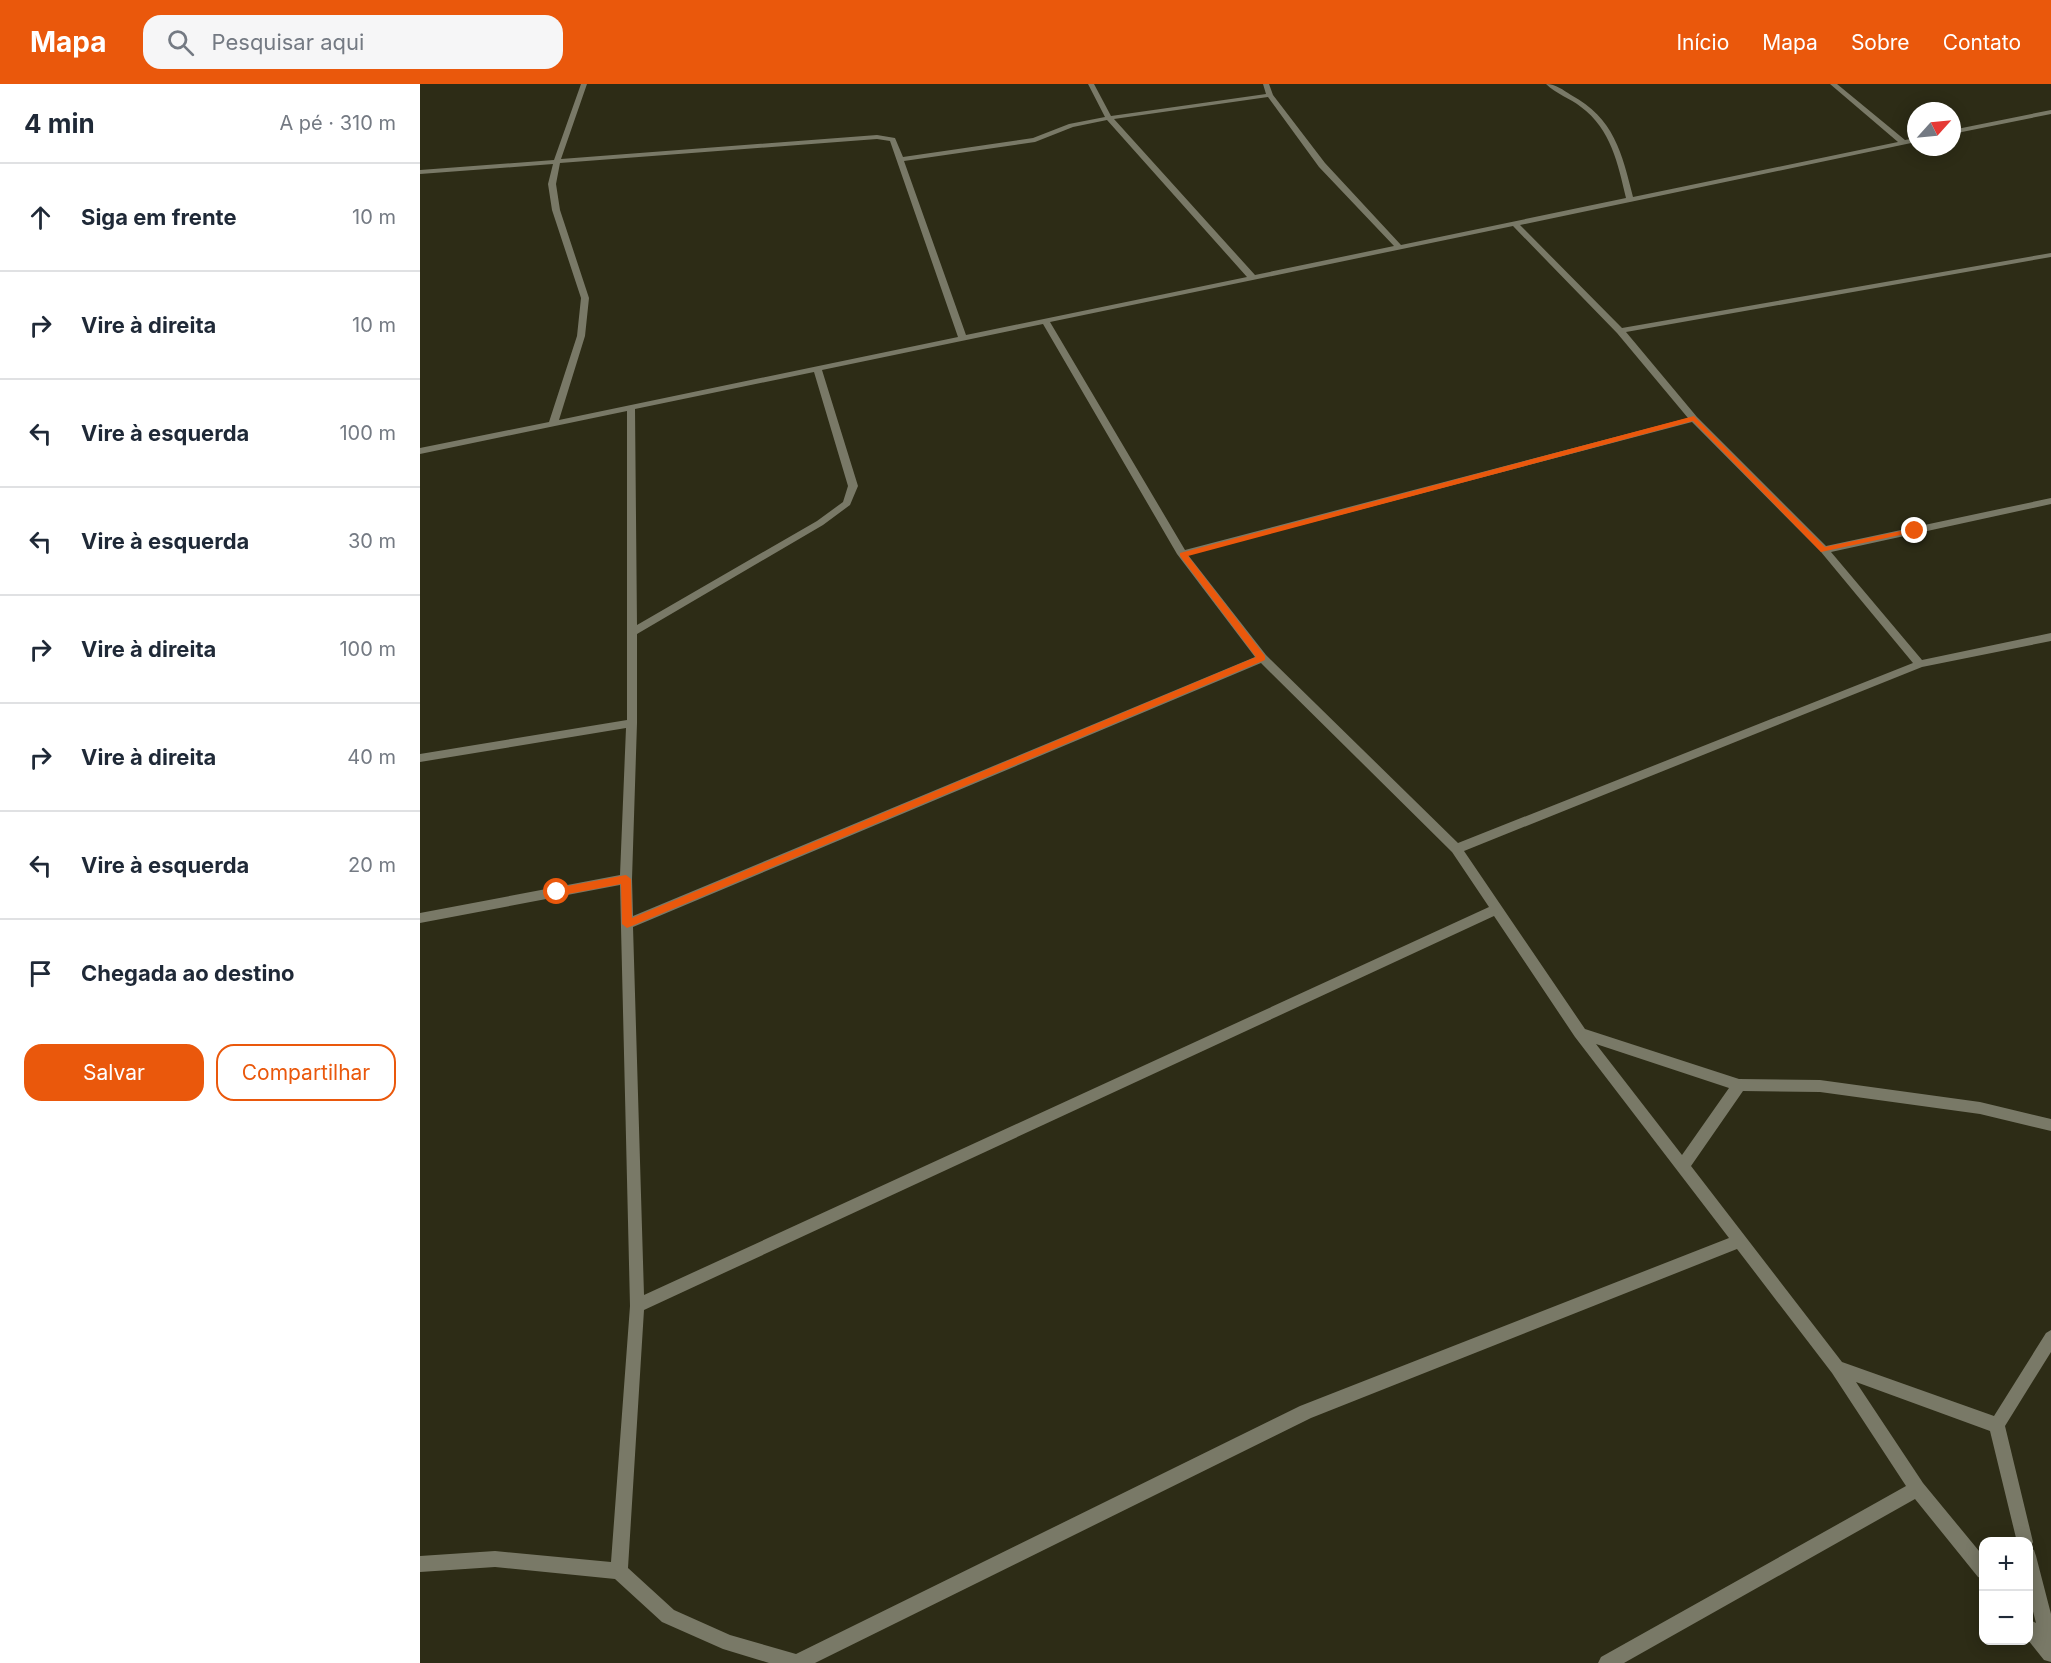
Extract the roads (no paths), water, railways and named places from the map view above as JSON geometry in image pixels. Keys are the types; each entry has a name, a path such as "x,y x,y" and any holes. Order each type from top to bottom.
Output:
{"street":[{"path":"553,423 581,336 585,297 556,210 552,184 557,161 584,84"},
{"path":"1091,84 1109,118 1253,278"},
{"path":"1266,84 1270,95 1322,165 1399,247"},
{"path":"1549,84 1583,105 1600,119 1612,137 1630,199"},
{"path":"1833,84 1903,142"},
{"path":"900,160 1035,140 1071,125 1109,118 1270,95"},
{"path":"1961,130 2051,112"},
{"path":"420,172 877,137 893,139 963,338"},
{"path":"420,451 1907,141"},
{"path":"1514,224 1620,331 1694,419 1824,550 1920,664"},
{"path":"1620,331 2051,255"},
{"path":"1045,321 1182,554 1262,658 1456,849 1580,1033 1837,1368 1917,1489 1979,1566"},
{"path":"631,633 820,523 847,503 853,486 817,367"},
{"path":"619,1571 637,1306 626,879 632,723 631,407"},
{"path":"1182,554 1694,419"},
{"path":"1824,550 2051,501"},
{"path":"1456,849 1920,664 2051,637"},
{"path":"627,924 1262,658"},
{"path":"420,758 632,723"},
{"path":"420,918 626,879"},
{"path":"637,1306 1497,909"},
{"path":"1580,1033 1739,1085 1820,1086 1980,1108 2051,1125"},
{"path":"1682,1167 1739,1085"},
{"path":"420,1564 495,1559 619,1571 668,1616 729,1643 798,1663 1306,1412 1739,1241"},
{"path":"2024,1537 1997,1425 2051,1338"},
{"path":"1837,1368 1997,1425"},
{"path":"1607,1663 1917,1489"},
{"path":"2033,1576 2051,1649"},
{"path":"2033,1633 2051,1655"}]}
